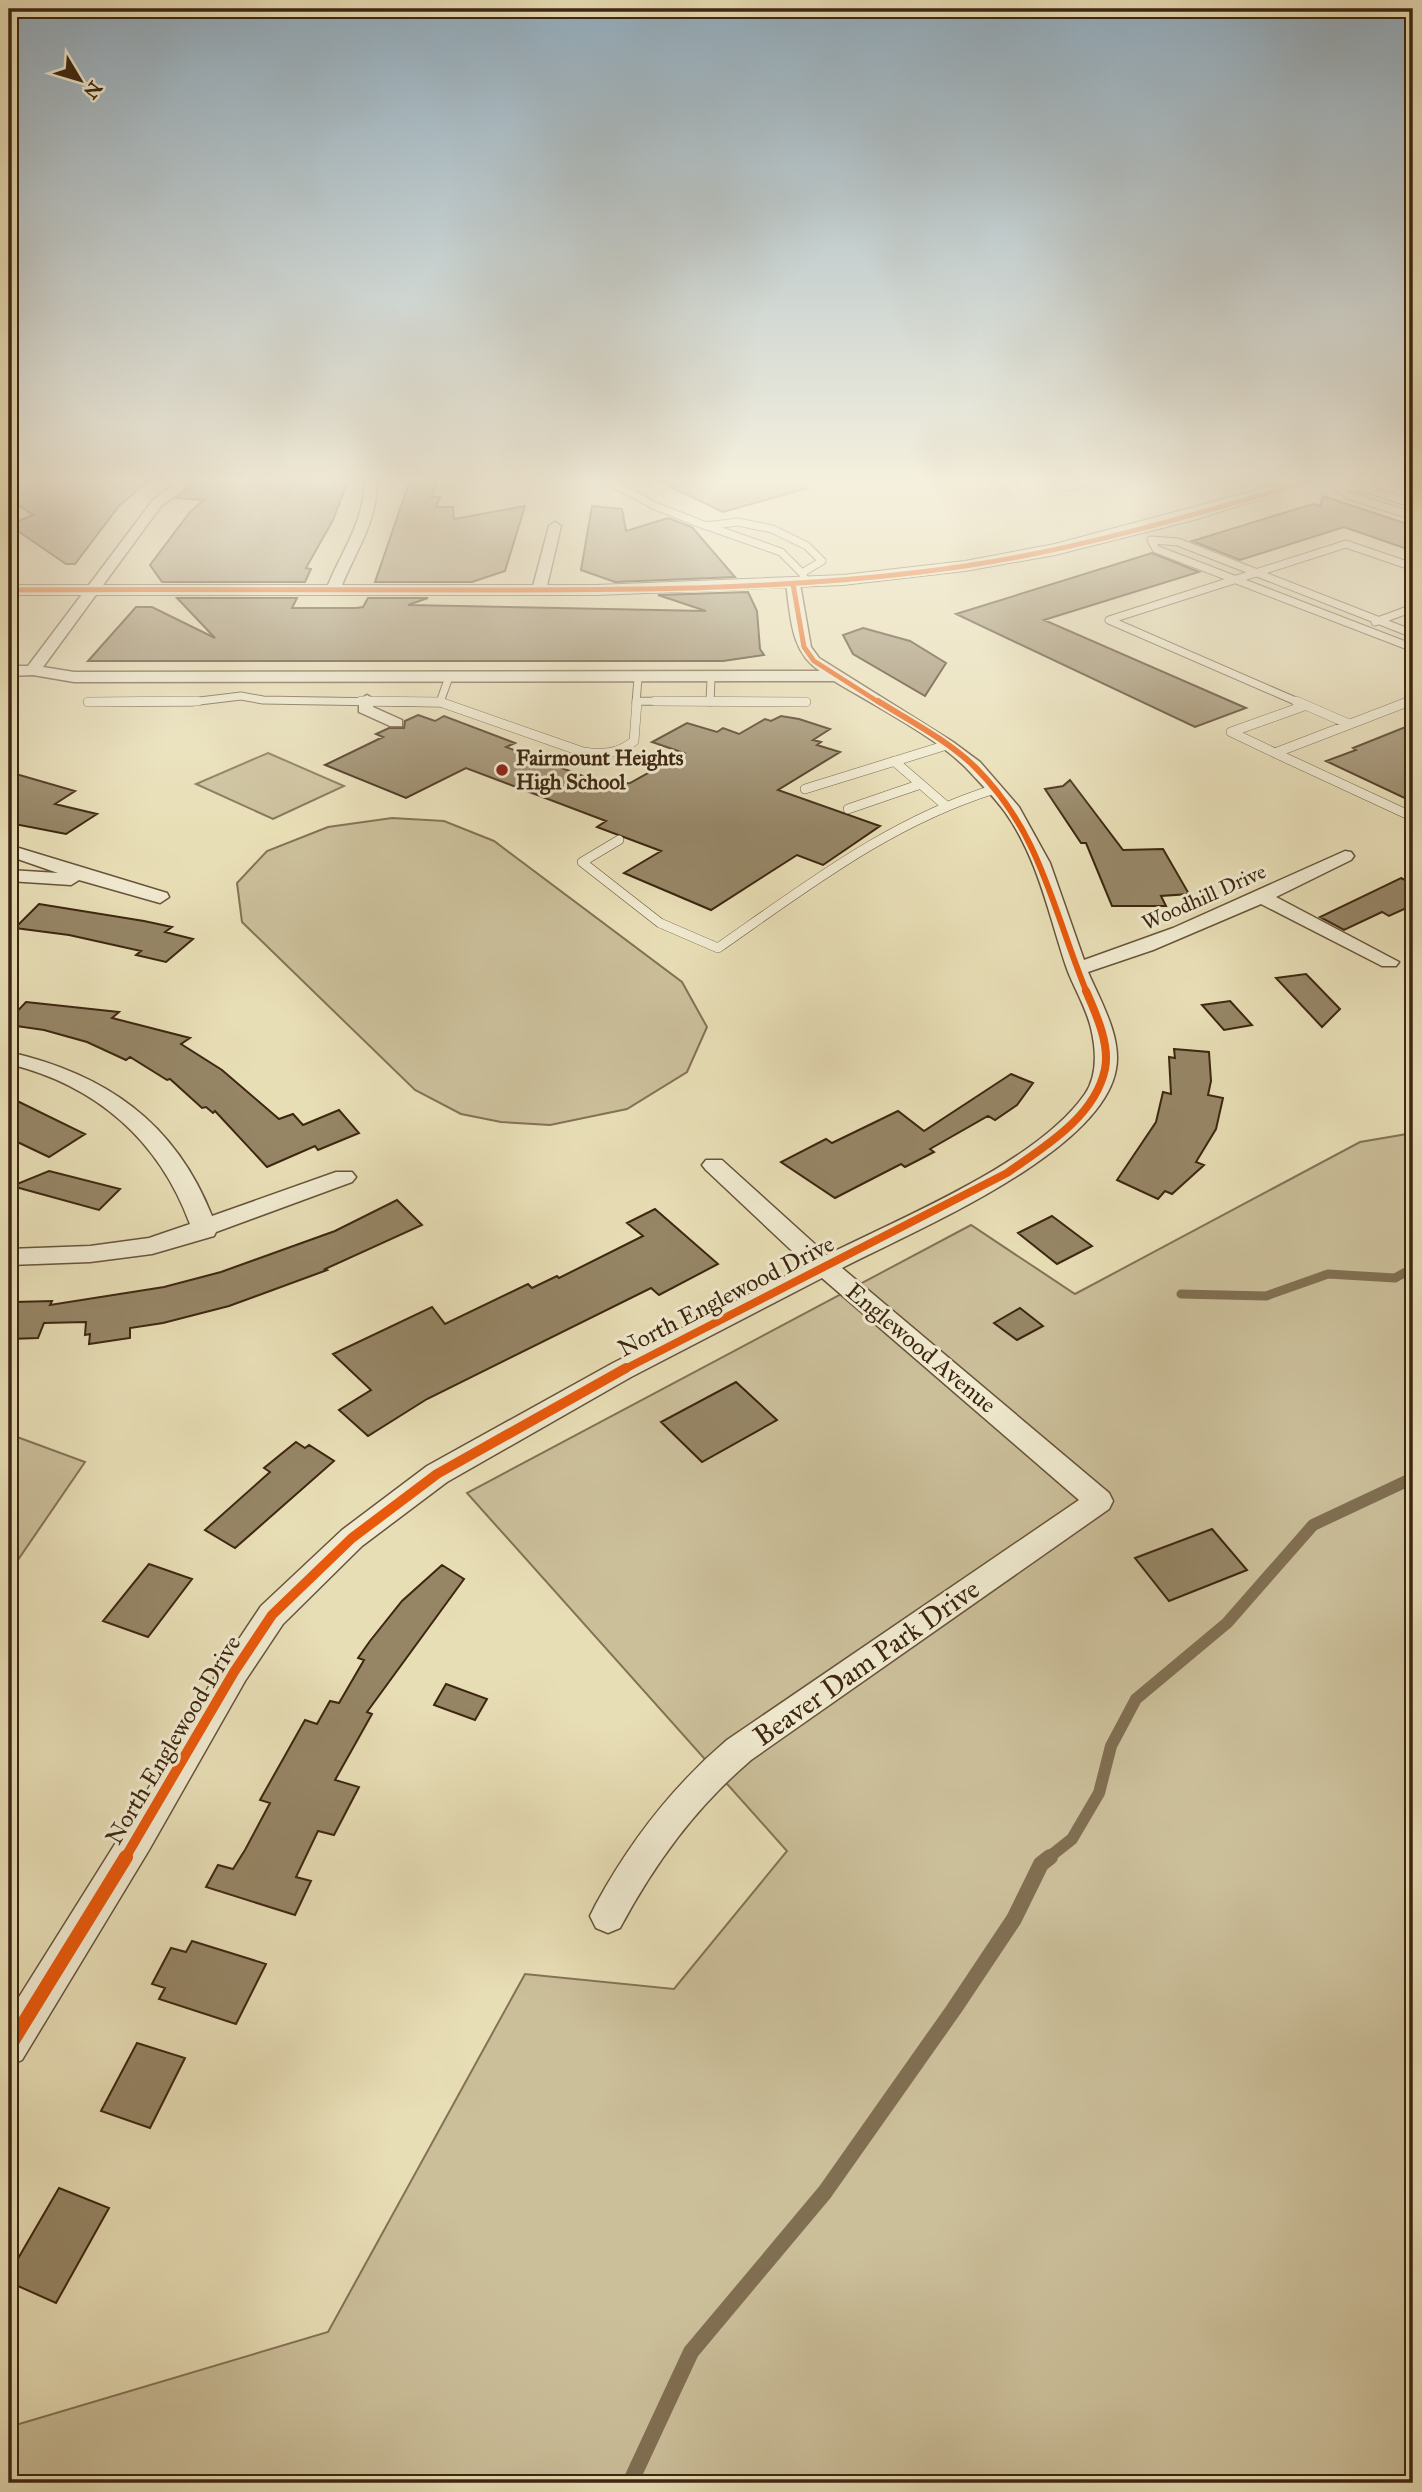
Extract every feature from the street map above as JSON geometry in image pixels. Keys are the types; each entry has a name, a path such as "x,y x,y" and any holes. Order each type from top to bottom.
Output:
{"street":[{"path":"33,670 93,594"},
{"name":"North Englewood Drive","path":"9,2047 137,1839 234,1672 272,1615 375,1518 437,1475 622,1370 1007,1173 1077,1118 1103,1082 1106,1067 1101,1027 1077,969 1062,918 1041,863 1013,811 995,789 947,745 814,661 804,647 802,594"},
{"path":"9,671 33,670 74,677 836,677"},
{"path":"367,699 365,709 396,723"},
{"path":"9,850 97,880 160,897"},
{"name":"Woodhill Drive","path":"1077,969 1164,940 1262,897 1345,856"},
{"path":"9,876 97,880"},
{"path":"1262,897 1389,962"},
{"path":"9,1058 69,1077 116,1102 134,1117 177,1168 195,1200 205,1230"},
{"name":"Englewood Avenue","path":"713,1166 825,1267 1035,1445"},
{"path":"9,1257 120,1251 152,1246 205,1230 344,1177"},
{"name":"Beaver Dam Park Drive","path":"608,1916 637,1861 671,1814 701,1780 739,1750 1100,1501 1035,1445"}],"lane":[{"path":"1184,594 1109,620 1349,724"},
{"path":"1274,594 1413,648"},
{"path":"1312,594 1413,634"},
{"path":"1358,627 1413,608"},
{"path":"237,677 234,691 241,696"},
{"path":"440,702 449,677"},
{"path":"88,702 191,702 241,696 262,700 367,699 440,702 594,754 622,750 634,741 638,678"},
{"path":"710,702 711,678"},
{"path":"1275,753 1413,700"},
{"path":"636,701 806,702"},
{"path":"1304,706 1231,732 1413,817"},
{"path":"805,789 947,745"},
{"path":"894,761 945,805"},
{"path":"848,809 921,784"},
{"path":"620,840 582,862 660,923 718,948 852,858 945,805 995,789"}],"shaded area":[{"path":"268,753 344,786 273,819 196,784"},
{"path":"392,818 444,821 494,841 682,982 707,1027 687,1072 627,1109 550,1125 501,1122 461,1114 415,1090 242,922 237,883 267,851 328,827"},
{"path":"1413,1133 1413,2483 9,2483 9,2427 328,2332 525,1974 674,1989 787,1851 467,1493 971,1225 1075,1294 1360,1142"},
{"path":"9,1434 85,1462 9,1573"}],"building":[{"path":"749,594 757,611 760,649 764,655 723,661 88,661 136,607 152,607 215,638 177,598 297,598 292,608 356,608 363,607 368,598 428,598 408,605 706,611 658,595"},
{"path":"1019,594 1127,594 1044,620 1246,708 1195,727 956,614"},
{"path":"863,628 910,641 946,663 925,696 853,654 843,635"},
{"path":"418,715 435,721 444,716 515,743 506,747 604,784 630,783 684,753 652,742 687,723 717,732 723,728 739,734 765,719 771,721 781,716 799,719 830,729 813,740 821,742 817,745 840,752 778,790 880,826 823,865 797,855 711,910 624,873 661,851 597,827 606,821 466,768 406,798 325,765 383,737 376,734 389,728 404,728 405,721"},
{"path":"1413,724 1413,802 1326,761 1356,750 1353,748"},
{"path":"9,772 75,791 55,804 97,814 66,834 9,823"},
{"path":"1070,780 1123,850 1163,849 1189,894 1161,896 1166,906 1112,906 1086,843 1081,843 1045,789 1063,786"},
{"path":"1401,878 1413,884 1413,905 1389,916 1382,912 1344,930 1320,917"},
{"path":"39,904 172,927 165,932 193,939 166,962 136,955 141,951 69,935 15,928"},
{"path":"1306,974 1340,1009 1322,1027 1276,978"},
{"path":"1230,1001 1252,1025 1224,1030 1202,1005"},
{"path":"26,1002 119,1012 112,1018 190,1038 181,1044 222,1070 279,1119 293,1114 303,1125 339,1110 359,1133 318,1150 315,1146 267,1167 215,1111 213,1113 206,1107 202,1108 170,1079 167,1080 130,1057 126,1060 87,1042 44,1030 9,1025 9,1020"},
{"path":"1174,1049 1209,1052 1211,1081 1208,1095 1223,1098 1216,1129 1196,1162 1204,1165 1172,1194 1165,1191 1158,1199 1117,1180 1156,1122 1163,1092 1171,1094 1169,1057 1175,1058"},
{"path":"1011,1074 1033,1083 1017,1105 995,1120 988,1116 930,1149 934,1152 905,1167 901,1164 835,1198 781,1162 826,1139 832,1143 898,1111 924,1131"},
{"path":"9,1097 85,1134 49,1157 9,1138"},
{"path":"49,1171 120,1189 99,1210 12,1186"},
{"path":"397,1200 422,1225 325,1269 327,1270 229,1306 163,1323 130,1328 130,1338 89,1344 90,1334 85,1335 86,1322 44,1323 38,1338 9,1339 9,1316 14,1302 52,1301 50,1305 164,1287 221,1272 335,1231"},
{"path":"655,1209 718,1264 659,1295 651,1288 427,1399 368,1436 339,1410 371,1390 333,1354 432,1307 445,1324 528,1284 532,1288 557,1276 559,1278 643,1236 627,1223"},
{"path":"1052,1216 1092,1246 1057,1264 1018,1233"},
{"path":"1020,1308 1043,1326 1017,1340 994,1323"},
{"path":"736,1382 777,1420 702,1462 661,1422"},
{"path":"296,1442 305,1448 309,1445 334,1461 235,1548 205,1530 270,1472 264,1468"},
{"path":"1212,1529 1247,1570 1169,1601 1135,1558"},
{"path":"149,1564 192,1579 148,1637 103,1621"},
{"path":"442,1565 464,1579 367,1712 372,1714 335,1780 359,1787 334,1835 318,1831 296,1877 311,1881 295,1915 206,1887 218,1865 233,1869 245,1850 270,1803 260,1800 305,1720 317,1724 330,1701 339,1703 364,1660 358,1658 370,1641 402,1601"},
{"path":"446,1684 487,1699 475,1720 434,1705"},
{"path":"192,1941 266,1964 236,2024 159,1999 165,1988 152,1984 171,1948 186,1952"},
{"path":"137,2043 185,2058 150,2128 101,2111"},
{"path":"59,2188 109,2208 56,2303 9,2282 9,2274"}],"waterway":[{"path":"1181,1294 1266,1296 1328,1274 1395,1278 1413,1268"},
{"path":"1048,1858 1072,1839 1099,1793 1111,1746 1136,1699 1227,1623 1313,1525 1413,1478"},
{"path":"630,2483 691,2352 825,2192 954,2009 1014,1919 1041,1864 1050,1857"}],"cycle path":[{"path":"9,2047 137,1839 234,1672 272,1615 352,1538 437,1474 622,1370 1007,1173 1054,1139 1077,1118 1097,1093 1106,1067 1101,1027 1077,969 1062,918 1041,863 1013,811 974,766 947,745 814,661 804,647 795,594"}],"place":[{"name":"Fairmount Heights High School","path":"502,770"}]}
